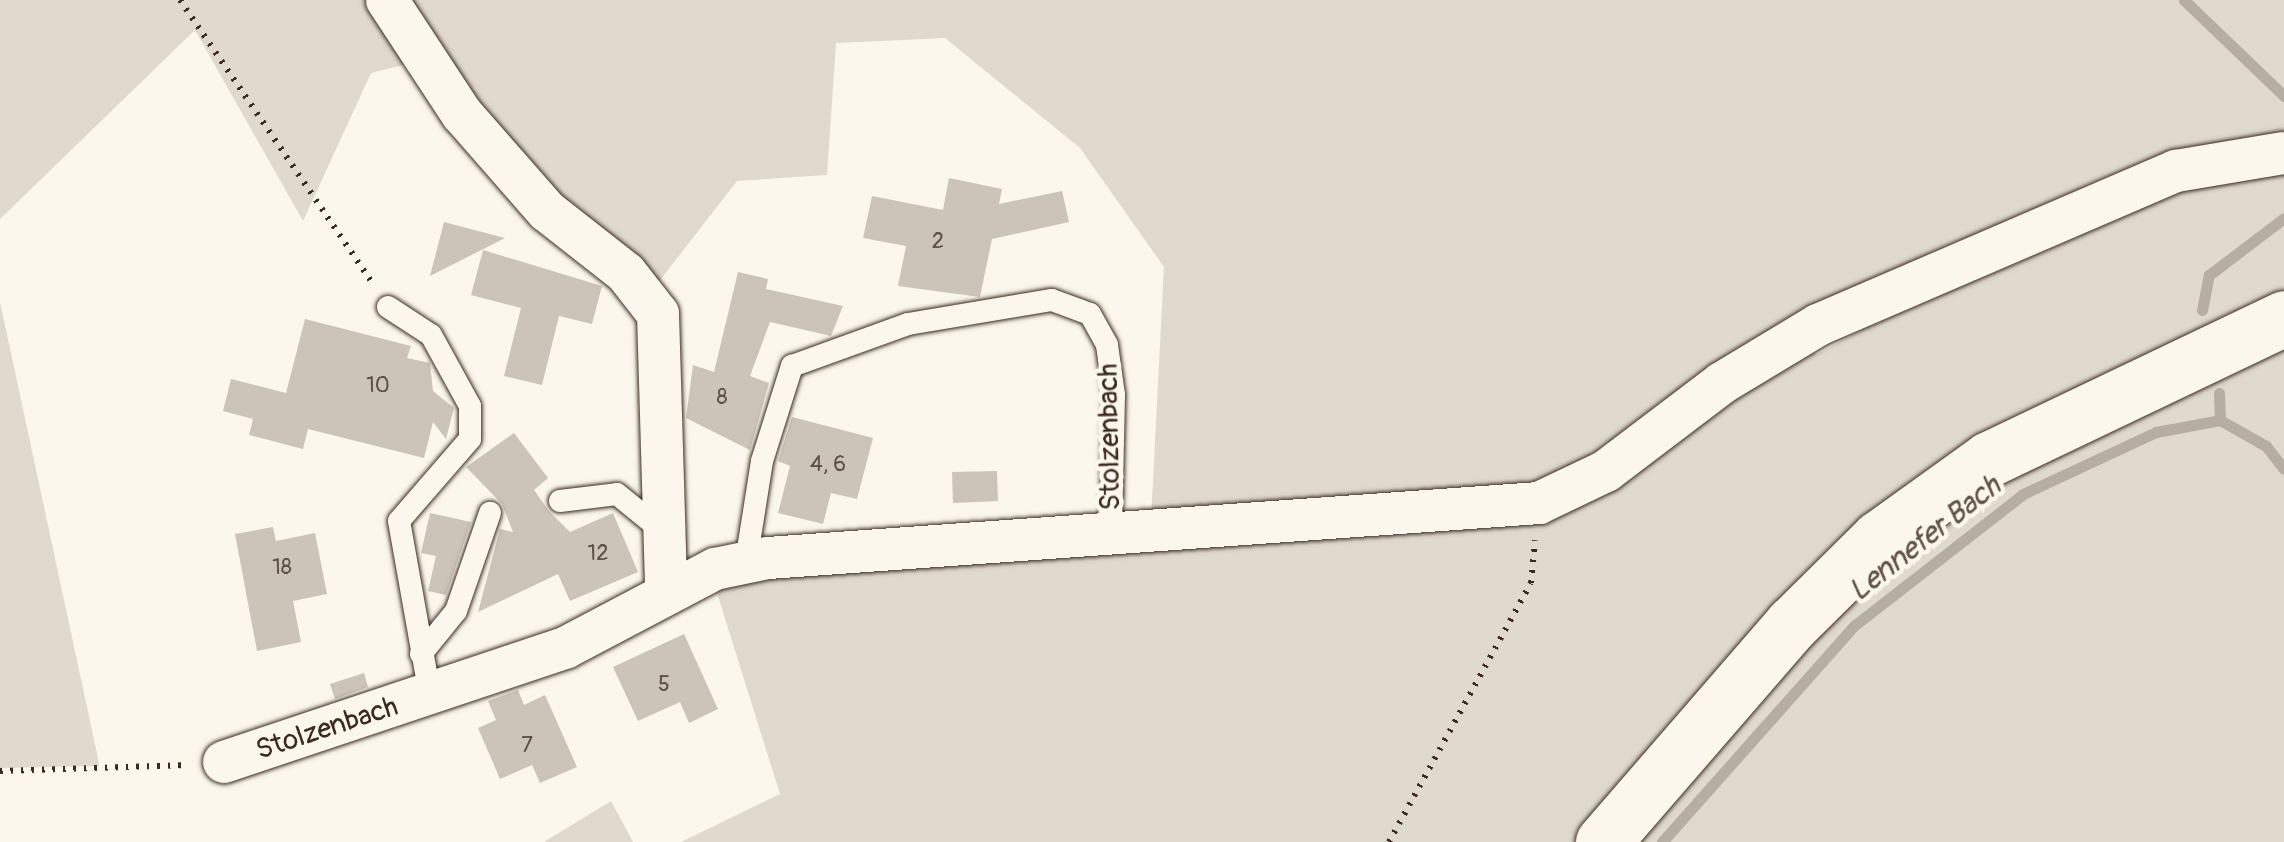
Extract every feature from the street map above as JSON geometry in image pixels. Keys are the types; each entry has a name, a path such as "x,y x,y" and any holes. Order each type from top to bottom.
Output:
{"main road":[{"path":"1603,842 1792,624 1879,538 1989,459 2284,318"}],"street":[{"path":"387,0 462,114 547,212 626,273 658,314 668,535 666,591"},
{"path":"1111,530 1539,503 1606,471 1722,383 1818,326 2176,171 2284,153"},
{"name":"Stolzenbach","path":"224,762 565,648 666,591 746,562 827,549 1111,530"}],"lane":[{"name":"Stolzenbach","path":"746,562 766,445 792,366 908,324 1052,300 1090,314 1108,345 1114,395 1111,530"},
{"name":"Stolzenbach","path":"388,307 432,335 470,406 470,439 399,521 430,696"},
{"path":"560,500 616,494 668,535"},
{"path":"421,654 456,611 490,514"}],"path":[{"path":"180,0 388,307"},
{"path":"1388,842 1531,583 1539,503"},
{"path":"0,772 224,762"}],"shaded area":[{"path":"0,0 380,0 415,62 371,73 303,221 195,30 0,219"},
{"path":"401,0 2284,0 2284,137 2175,154 1793,320 1816,355 1976,267 2212,169 2284,175 2284,292 1996,427 2284,343 2284,842 681,842 780,794 712,577 1151,519 1164,267 1080,148 945,38 836,43 827,175 737,181 647,297 514,148"},
{"path":"0,302 99,763 99,766 0,768"},
{"path":"611,801 633,842 544,842"}],"building":[{"path":"949,178 1002,189 999,204 1062,191 1069,222 992,239 980,297 898,286 906,246 863,238 872,196 943,210"},
{"path":"444,222 505,238 430,276"},
{"path":"483,250 602,286 592,324 559,316 542,385 504,376 521,308 471,295"},
{"path":"738,272 768,279 766,289 843,306 831,336 770,322 750,376 769,383 750,450 686,418 693,365 714,372"},
{"path":"305,319 411,346 407,358 430,363 433,391 454,408 446,439 433,422 424,458 308,429 303,449 249,435 253,419 223,411 231,379 286,393"},
{"path":"792,417 873,438 857,499 831,493 823,524 778,513 790,466 778,461"},
{"path":"514,433 548,478 534,490 549,511 570,532 613,513 638,572 570,601 558,574 478,612 500,529 513,532 502,504 466,467"},
{"path":"997,471 998,501 953,503 952,472"},
{"path":"430,513 471,522 446,595 428,591 436,556 421,553"},
{"path":"273,527 276,541 315,533 327,594 293,601 301,642 257,651 235,534"},
{"path":"684,634 718,709 689,723 680,702 638,721 613,667"},
{"path":"364,673 368,687 335,699 330,684"},
{"path":"518,690 524,705 545,695 577,767 540,783 532,765 500,779 478,728 496,720 488,701"}],"waterway":[{"path":"2184,0 2284,96"},
{"path":"2202,310 2209,275 2284,218"},
{"path":"2219,393 2220,420"},
{"name":"Lennefer Bach","path":"1662,842 1855,625 2023,494 2156,432 2220,420 2266,446 2284,469"}]}
